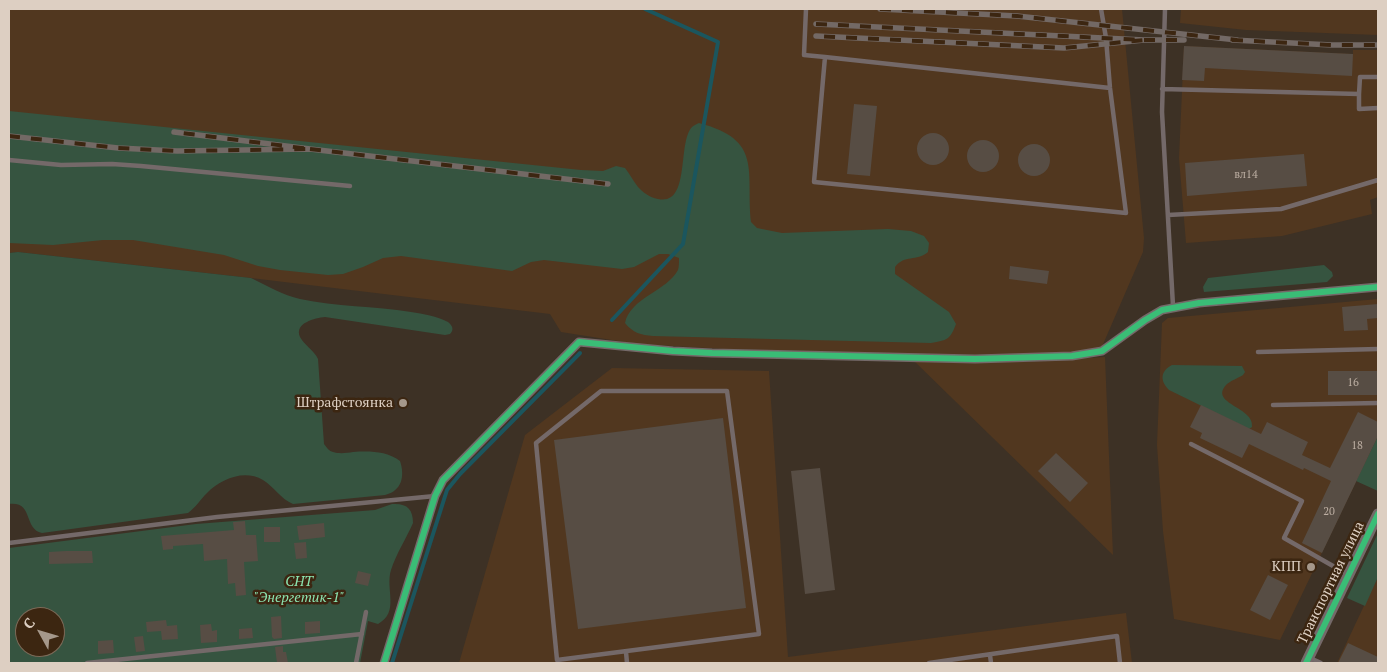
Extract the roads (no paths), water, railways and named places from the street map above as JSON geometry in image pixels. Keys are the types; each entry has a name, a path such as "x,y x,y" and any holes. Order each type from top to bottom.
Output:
{"street":[{"path":"384,663 439,486 448,473 580,342 712,353 975,359 1072,356 1102,351 1153,315 1173,306 1378,286"},
{"name":"Транспортная улица","path":"1307,661 1378,514"}],"lane":[{"path":"806,9 804,55 1110,88"},
{"path":"825,58 814,182 1126,213 1101,9"},
{"path":"1165,9 1162,89 1173,306"},
{"path":"1378,77 1360,77 1359,109 1378,108"},
{"path":"1162,89 1359,94"},
{"path":"9,160 54,165 95,163 141,166 350,186"},
{"path":"1168,215 1282,209 1378,180"},
{"path":"1258,352 1378,349"},
{"path":"601,391 726,391 759,634 626,652 558,660 536,443 601,391"},
{"path":"1273,405 1378,403"},
{"path":"1191,444 1302,501 1284,538 1349,575"},
{"path":"9,543 209,518 435,496"},
{"path":"356,663 366,612"},
{"path":"87,663 362,634"},
{"path":"928,663 1116,636 1120,663"},
{"path":"626,652 627,663"},
{"path":"990,655 991,663"},
{"path":"1307,661 1320,663"}],"waterway":[{"path":"612,320 683,244 718,42 645,9"},
{"path":"392,663 447,490 460,474 580,353"}],"railway":[{"path":"880,9 1017,16 1237,40"},
{"path":"816,24 1144,40 1064,48 816,36"},
{"path":"1144,40 1184,40"},
{"path":"1232,40 1332,45 1378,45"},
{"path":"9,136 118,148 177,151 310,149 174,132"},
{"path":"310,149 608,184"}],"place":[{"name":"Штрафстоянка","path":"403,403"},
{"name":"КПП","path":"1311,567"}],"park label":[{"name":"СНТ \"Энергетик-1\"","path":"299,590"}]}
